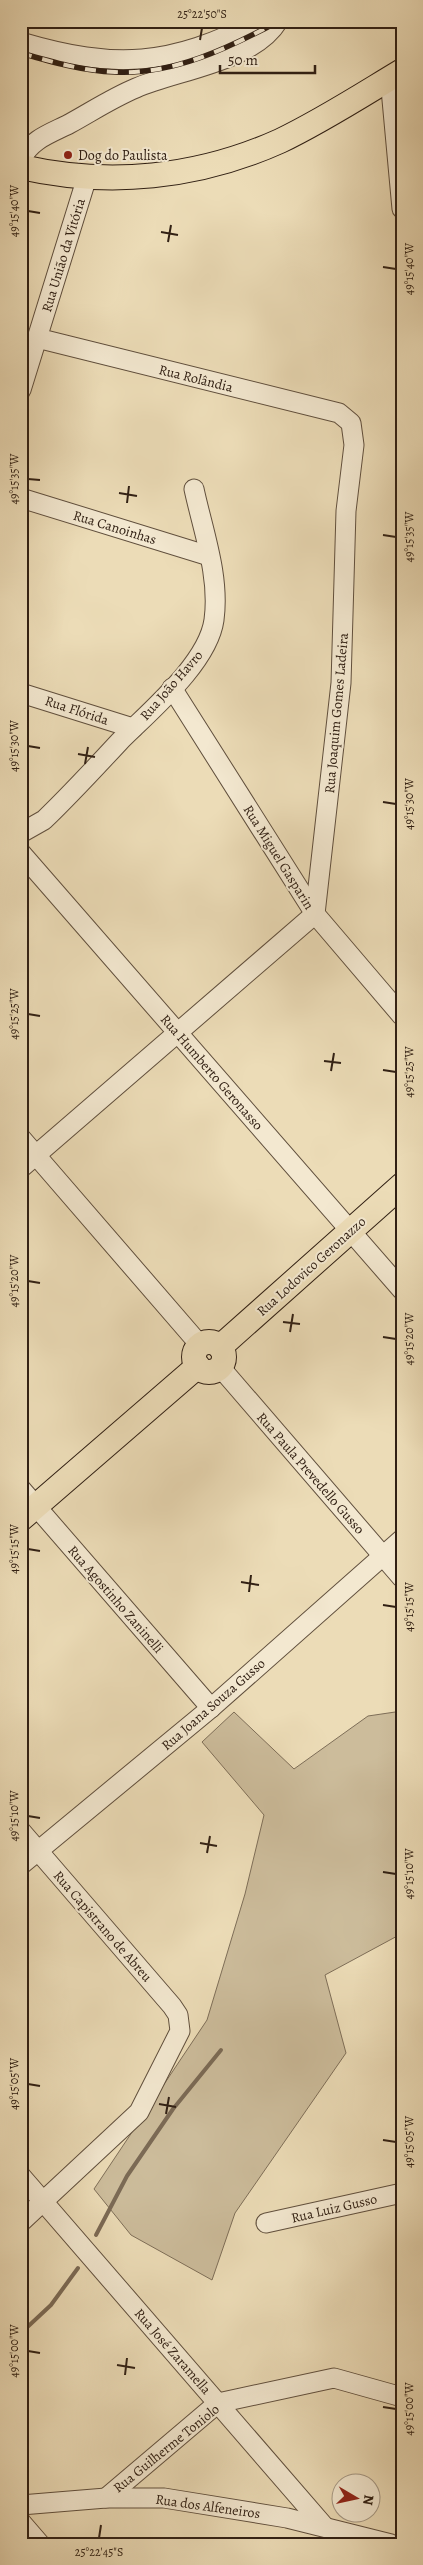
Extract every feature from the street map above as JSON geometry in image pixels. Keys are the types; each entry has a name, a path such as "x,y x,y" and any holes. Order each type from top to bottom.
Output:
{"main road":[{"path":"21,167 87,177 134,178 162,175 236,158 300,131 396,75"},
{"name":"Rua Lodovico Geronazzo","path":"26,1505 210,1356 402,1185"}],"street":[{"path":"21,42 65,54 94,59 142,60 167,56 212,42 259,21"},
{"path":"21,159 31,143 121,94 150,82 210,65 236,54 269,34 278,21"},
{"path":"396,75 402,210"},
{"name":"Rua União da Vitória","path":"21,390 26,356 38,338 87,177"},
{"name":"Rua Rolândia","path":"38,338 339,413 351,423"},
{"name":"Rua Joaquim Gomes Ladeira","path":"315,914 341,682 346,511 354,445 351,423"},
{"name":"Rua João Havro","path":"21,833 44,820 172,688 201,651 210,636 214,622 215,587 194,489"},
{"name":"Rua Canoinhas","path":"21,498 209,556"},
{"name":"Rua Miguel Gasparin","path":"172,688 315,914 402,1016"},
{"name":"Rua Flórida","path":"21,692 133,728"},
{"name":"Rua Humberto Geronasso","path":"21,853 402,1290"},
{"path":"21,1168 315,914"},
{"name":"Rua Paula Prevedello Gusso","path":"21,1138 402,1578"},
{"name":"Rua Agostinho Zaninelli","path":"26,1505 211,1708"},
{"name":"Rua Joana Souza Gusso","path":"21,1865 211,1708 402,1539"},
{"name":"Rua Capistrano de Abreu","path":"21,1831 172,2006 180,2024 176,2042 139,2112 43,2202"},
{"name":"Rua José Zaramella","path":"21,2176 324,2526"},
{"name":"Rua Luiz Gusso","path":"266,2223 402,2192"},
{"path":"21,2222 43,2202"},
{"name":"Rua Guilherme Toniolo","path":"106,2498 218,2403 334,2378 402,2397"},
{"name":"Rua dos Alfeneiros","path":"21,2505 139,2497 188,2501 324,2526 391,2544"},
{"path":"21,2522 40,2544"}],"shaded area":[{"path":"402,1711 401,1934 325,1975 346,2053 235,2213 212,2280 131,2235 94,2189 207,2020 245,1894 264,1815 202,1742 234,1712 294,1769 368,1716"}],"waterway":[{"path":"96,2235 127,2176 173,2109 221,2050"},
{"path":"21,2333 51,2305 78,2268"}],"railway":[{"path":"21,53 91,70 137,72 158,69 200,58 240,41 279,21"}],"place":[{"name":"Dog do Paulista","path":"68,155"}]}
